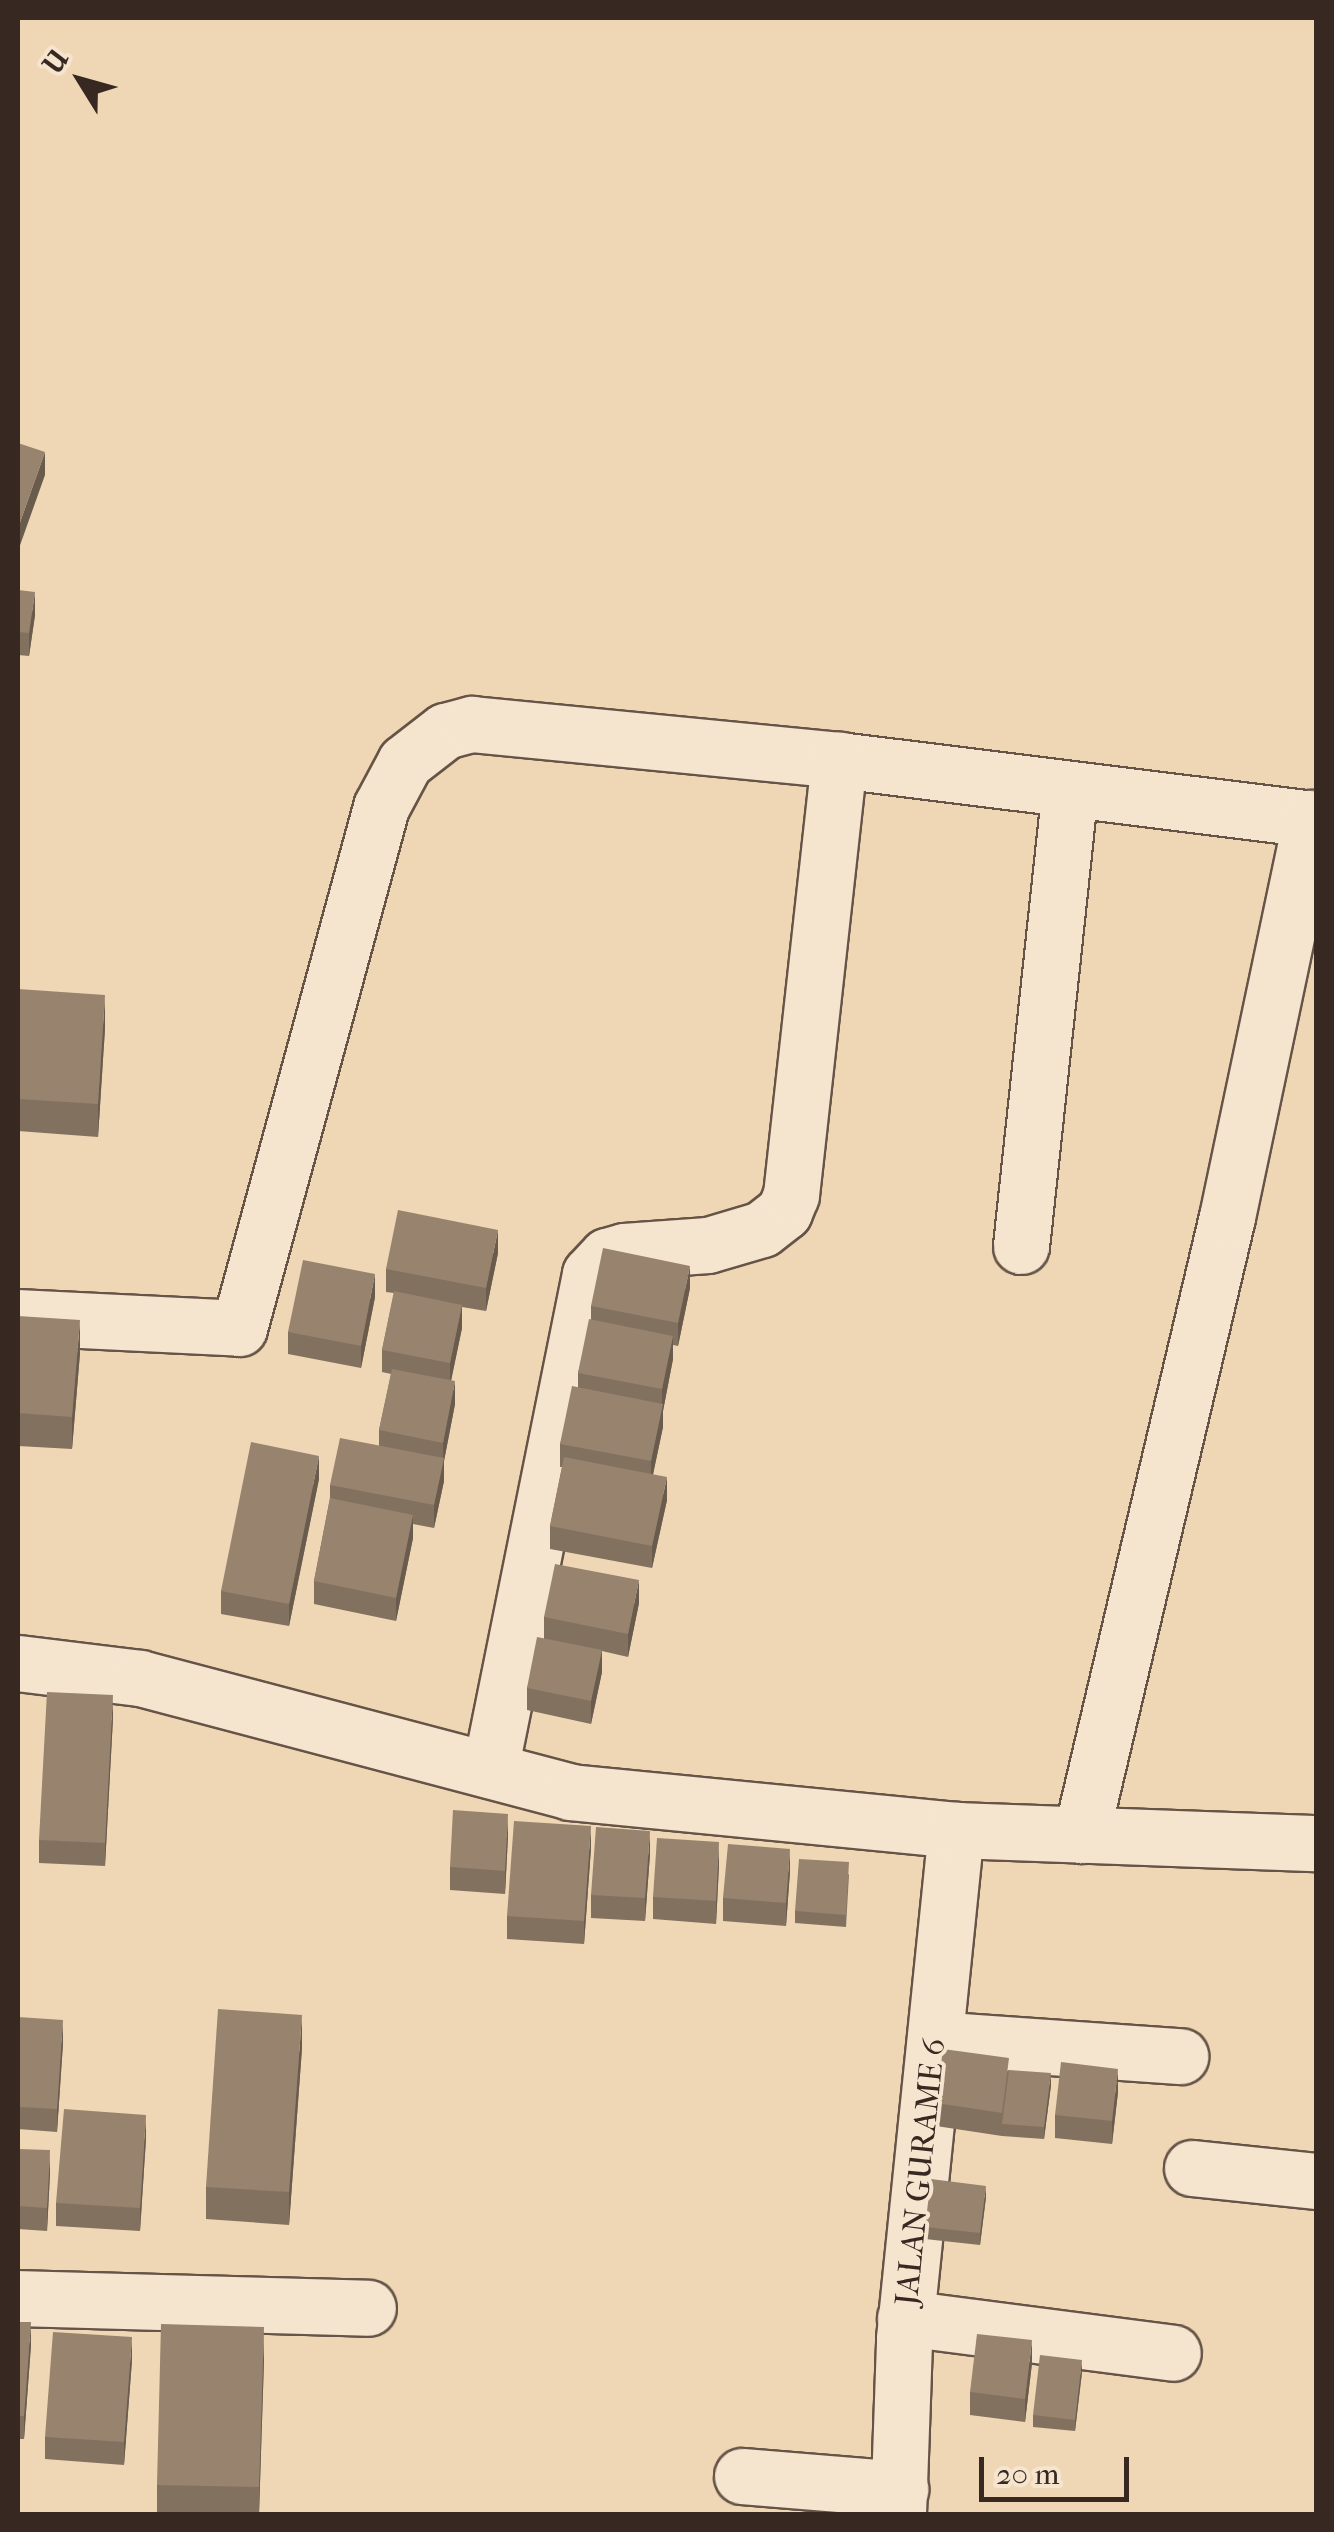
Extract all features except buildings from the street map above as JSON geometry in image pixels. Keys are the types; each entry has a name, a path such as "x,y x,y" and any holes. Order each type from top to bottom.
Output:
{"street":[{"path":"18,1317 240,1328 380,807 390,782 426,742 472,724 839,760 1314,819 1227,1217 1081,1835"},
{"path":"490,1770 590,1274 607,1256 624,1251 708,1246 762,1229 784,1212 791,1195 839,760"},
{"path":"1020,1246 1070,790"},
{"path":"18,1663 140,1678 587,1794 956,1830 1316,1844"},
{"name":"JALAN GURAME 6","path":"899,2502 906,2318 956,1830"},
{"path":"934,2039 1180,2056"},
{"path":"1192,2168 1316,2181"},
{"path":"18,2298 368,2308"},
{"path":"906,2318 1173,2352"},
{"path":"742,2476 899,2502"}]}
